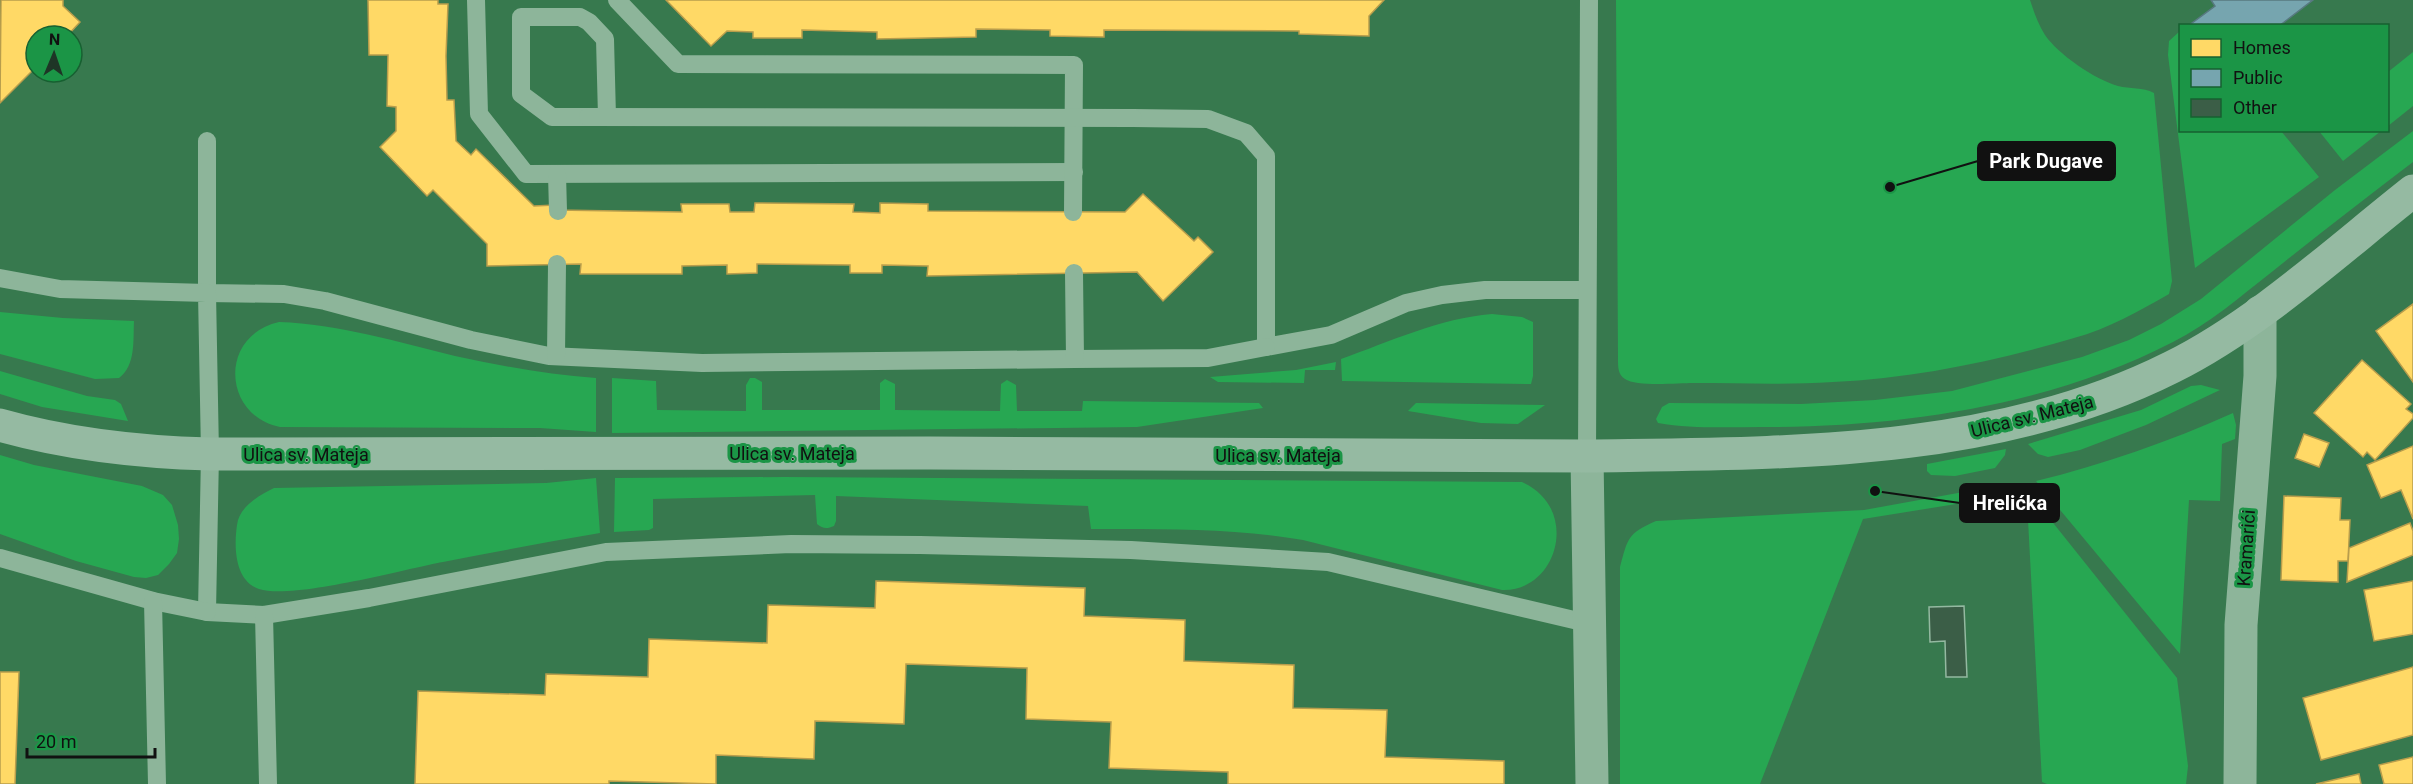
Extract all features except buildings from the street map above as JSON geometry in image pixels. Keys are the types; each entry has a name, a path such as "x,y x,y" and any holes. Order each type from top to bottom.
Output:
{"street":[{"name":"Ulica sv. Mateja","path":"0,425 109,446 159,452 210,454 941,453 1665,456 1846,448 1928,439 2009,424 2092,403 2172,367 2214,343 2260,312 2413,191"},
{"name":"Kramarići","path":"2240,784 2241,626 2260,376 2260,312"},
{"path":"1587,456 1592,784"}],"lane":[{"path":"476,0 479,114 526,174 1074,172"},
{"path":"617,0 678,64 1074,65 1073,212"},
{"path":"1587,456 1589,0"},
{"path":"607,117 605,39 589,22 580,17 521,9 521,94 552,117 1208,119 1246,133 1266,156 1266,347"},
{"path":"207,141 210,454 207,612"},
{"path":"557,174 558,211"},
{"path":"556,356 557,264"},
{"path":"1074,273 1075,359"},
{"path":"0,278 60,289 284,294 325,301 471,340 556,356 702,363 1208,358 1331,335 1406,303 1442,295 1485,290 1587,290"},
{"path":"0,558 153,601 207,612 264,615 369,598 587,554 791,544 1131,550 1328,562 1591,624"},
{"path":"153,601 157,784"},
{"path":"264,615 268,784"}],"green space":[{"path":"1616,0 2030,0 2045,35 2067,58 2109,83 2154,93 2172,281 2169,294 2123,319 2087,334 2015,354 1894,377 1798,383 1647,384 1625,379 1618,368"},
{"path":"2179,32 2179,132 2282,132 2319,177 2195,268 2168,55 2169,41"},
{"path":"2413,52 2413,106 2389,125 2389,71"},
{"path":"2413,131 2413,162 2212,318 2173,342 2125,364 2025,397 1920,417 1814,426 1736,427 1671,425 1658,423 1656,419 1662,407 1669,403 1801,404 1875,400 1952,391 2082,357 2129,340 2161,324 2201,299 2335,190"},
{"path":"2320,132 2380,132 2343,161"},
{"path":"0,312 134,321 131,360 119,378 95,379 0,354"},
{"path":"1492,314 1522,317 1533,322 1531,384 1342,381 1341,359 1453,320"},
{"path":"279,322 346,330 508,367 596,378 596,432 540,428 280,427 261,420 247,408 239,393 235,376 237,358 245,343 259,330"},
{"path":"1336,362 1335,370 1305,370 1304,383 1218,382 1210,377 1296,370"},
{"path":"0,371 87,396 115,400 121,404 128,421 42,407 0,394"},
{"path":"612,378 656,381 657,410 746,411 746,385 750,378 762,382 762,410 880,410 880,383 885,379 895,384 895,410 1000,411 1001,384 1007,380 1016,385 1017,411 1082,411 1083,401 1259,403 1263,408 1137,427 612,433"},
{"path":"2201,385 2220,390 2146,425 2080,450 2048,457 2038,454 2028,444 2141,410 2191,386"},
{"path":"1416,403 1545,405 1518,424 1481,423 1408,411"},
{"path":"2233,413 2236,425 2235,439 2222,444 2220,501 2189,500 2180,654 2036,481 2136,452"},
{"path":"2006,449 2005,455 1995,468 1955,476 1931,475 1927,471 1927,464"},
{"path":"0,455 34,465 142,486 163,495 172,505 178,525 177,553 158,575 146,578 134,577 76,561 0,534"},
{"path":"596,478 600,533 349,582 296,590 259,589 245,578 237,562 237,525 242,513 251,502 274,488 546,483"},
{"path":"615,478 1522,482 1540,494 1552,510 1556,528 1555,546 1548,564 1537,578 1521,587 1502,590 1303,540 1277,536 1197,530 1091,529 1088,506 836,496 836,521 834,526 825,528 817,524 815,495 653,499 653,528 614,532"},
{"path":"2002,485 2006,496 1863,519 1760,784 1620,784 1620,567 1627,543 1639,530 1656,521 1864,510"},
{"path":"2027,501 2046,514 2177,678 2188,766 2186,784 2047,784 2042,782"}],"place":[{"name":"Park Dugave","path":"1890,187"},
{"name":"Hrelićka","path":"1875,491"}]}
